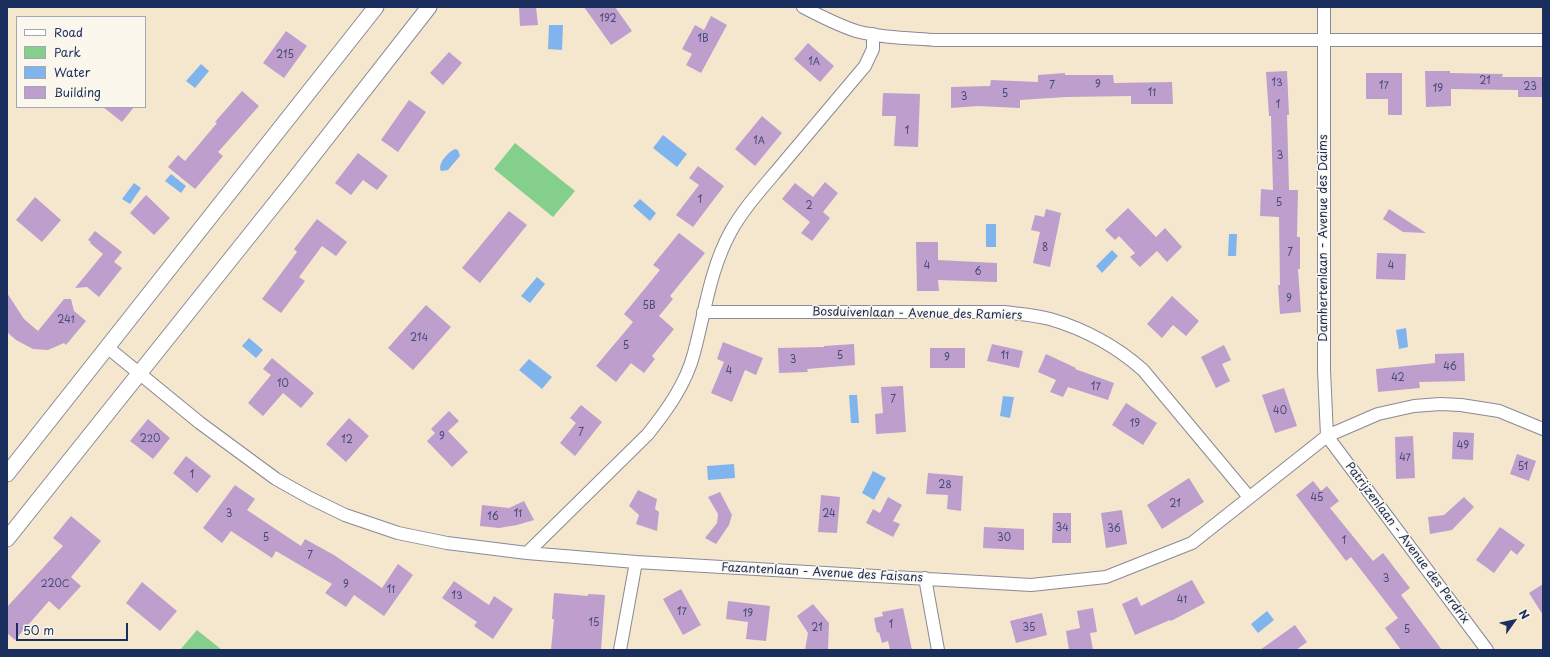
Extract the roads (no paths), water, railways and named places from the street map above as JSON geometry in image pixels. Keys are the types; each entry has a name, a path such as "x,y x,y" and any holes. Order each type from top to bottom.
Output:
{"street":[{"path":"7,474 376,7"},
{"path":"7,539 429,7"},
{"path":"803,7 842,26 873,34 936,40 1543,40"},
{"name":"Damhertenlaan - Avenue des Daims","path":"1324,7 1324,370 1327,436"},
{"path":"526,553 648,434 664,414 677,392 694,354 706,297 721,253 731,231 752,200 865,66 873,49 873,34"},
{"name":"Bosduivenlaan - Avenue des Ramiers","path":"703,312 1004,312 1048,319 1070,325 1109,344 1143,370 1249,497"},
{"name":"Fazantenlaan - Avenue des Faisans","path":"107,347 140,372 200,423 276,479 345,515 398,532 447,543 526,553 636,562 1031,585 1106,577 1192,543 1327,436 1366,418 1391,410 1440,404 1461,405 1499,411 1543,429"},
{"name":"Patrijzenlaan - Avenue des Perdrix","path":"1327,436 1487,650"},
{"path":"620,650 636,562"},
{"path":"925,578 938,650"}],"water":[{"path":"549,25 563,25 562,50 548,49"},
{"path":"201,64 209,71 195,88 186,81"},
{"path":"663,135 687,154 677,167 653,148"},
{"path":"455,149 458,150 460,156 448,170 441,171 440,168 444,158"},
{"path":"171,174 186,186 181,193 165,181"},
{"path":"134,183 141,188 130,204 122,199"},
{"path":"640,199 656,213 650,221 633,206"},
{"path":"986,224 996,224 996,247 986,247"},
{"path":"1229,234 1237,234 1236,256 1228,256"},
{"path":"1112,250 1118,256 1102,273 1096,266"},
{"path":"537,277 545,284 530,303 521,296"},
{"path":"1406,328 1408,347 1399,349 1396,330"},
{"path":"249,338 263,350 256,358 242,346"},
{"path":"529,359 552,377 542,389 519,370"},
{"path":"849,395 857,395 859,423 851,423"},
{"path":"1003,396 1014,397 1010,418 1000,416"},
{"path":"734,464 735,478 708,480 707,466"},
{"path":"873,471 886,478 874,500 862,493"},
{"path":"1267,611 1274,620 1258,633 1251,624"}]}
